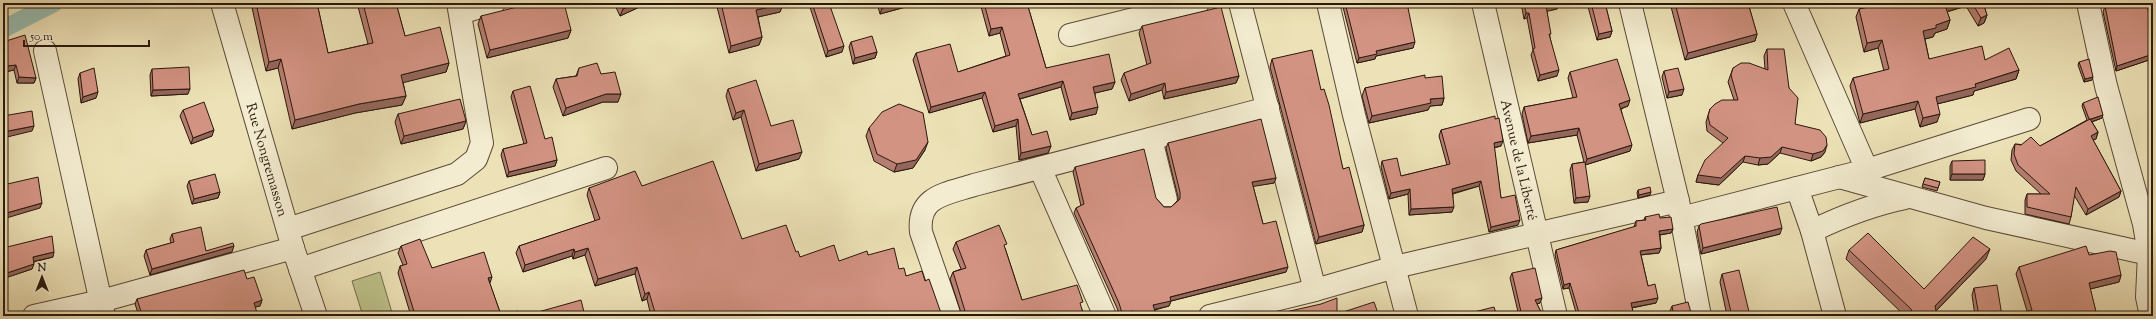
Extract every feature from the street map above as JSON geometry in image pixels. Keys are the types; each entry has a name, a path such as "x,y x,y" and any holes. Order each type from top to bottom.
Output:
{"street":[{"name":"Rue Nongremasson","path":"222,3 290,239 316,316"},
{"path":"34,316 102,308 290,239 457,174 476,159 482,143 459,8 494,3"},
{"path":"1070,35 1198,3"},
{"path":"1240,3 1315,290"},
{"path":"1328,3 1354,115 1407,316"},
{"name":"Avenue de la Liberté","path":"1483,3 1556,316"},
{"path":"1630,3 1680,210 1700,316"},
{"path":"1794,3 1866,170"},
{"path":"2088,3 2106,86 2135,188 2149,254 2147,297 2151,316"},
{"path":"45,51 102,308"},
{"path":"950,316 922,232 920,220 922,211 929,202 950,193 1040,168 1268,108"},
{"path":"1210,316 1254,311 1315,290 1395,267 1538,234 1680,210 1797,188 1836,176 1866,170 2029,119"},
{"path":"1151,139 1166,200"},
{"path":"300,269 606,168"},
{"path":"1040,168 1105,316"},
{"path":"1836,176 1986,218 2149,254"},
{"path":"1797,188 1812,231 1835,316"},
{"path":"1812,231 1854,211 1877,203 1909,197"}],"green space":[{"path":"380,272 393,316 363,316 352,281"}],"building":[{"path":"256,3 317,3 328,53 373,43 363,3 396,3 405,36 440,27 449,63 401,75 406,96 359,104 295,120 281,59 269,62"},
{"path":"533,3 564,3 571,30 490,50 481,16"},
{"path":"621,3 635,3 623,9"},
{"path":"721,3 783,4 756,10 762,37 731,46"},
{"path":"812,3 829,3 844,46 828,51"},
{"path":"880,3 902,3 882,8"},
{"path":"984,3 1027,3 1046,68 1109,54 1115,82 1093,87 1098,107 1072,113 1063,81 1018,94 1032,135 1047,131 1051,146 1021,153 1018,119 995,126 985,92 931,107 916,53 950,44 958,72 1010,55 1002,27 991,29"},
{"path":"1345,3 1407,3 1415,42 1376,51 1377,54 1359,58"},
{"path":"1524,3 1559,3 1546,6 1551,34 1549,34 1559,70 1540,75 1533,49 1535,48 1529,13 1526,13"},
{"path":"1591,3 1605,3 1612,31 1599,34"},
{"path":"1675,3 1748,3 1757,34 1688,53"},
{"path":"1887,3 1951,3 1945,5 1950,20 1936,25 1936,28 1923,31 1929,59 1982,46 1985,60 2009,48 2019,70 1975,84 1976,87 1936,97 1940,114 1923,118 1918,101 1863,114 1853,78 1889,69 1882,40 1867,43 1859,9"},
{"path":"1972,3 1983,3 1987,15 1981,18"},
{"path":"2114,3 2146,3 2153,26 2153,54 2117,66 2105,6"},
{"path":"1221,7 1239,76 1166,92 1165,83 1131,94 1124,73 1151,63 1142,26"},
{"path":"25,35 36,78 19,77 16,65 7,66 3,52 3,42"},
{"path":"872,36 877,52 855,58 851,42"},
{"path":"1767,49 1784,49 1789,88 1798,98 1795,124 1820,130 1826,137 1827,145 1823,151 1813,154 1782,147 1771,157 1760,158 1745,156 1721,178 1698,175 1705,160 1728,138 1710,125 1708,116 1710,109 1722,100 1738,100 1731,75 1733,68 1741,63 1749,63 1768,70"},
{"path":"1312,50 1321,90 1324,89 1329,105 1343,169 1349,167 1364,225 1319,237 1272,59"},
{"path":"1617,59 1630,100 1619,104 1632,145 1587,159 1579,128 1531,136 1524,107 1577,97 1570,72"},
{"path":"2089,59 2093,77 2085,79 2079,62"},
{"path":"597,63 601,74 615,72 621,94 606,94 566,108 556,79 577,76 579,68"},
{"path":"189,67 190,89 153,90 152,69"},
{"path":"94,68 98,92 83,97 80,73"},
{"path":"1678,68 1684,89 1669,92 1664,71"},
{"path":"1425,75 1425,78 1442,76 1444,98 1430,99 1431,103 1372,116 1365,88"},
{"path":"756,80 771,126 793,120 802,152 759,164 744,110 736,113 728,89"},
{"path":"530,86 545,139 552,137 557,160 509,172 503,149 527,143 513,91"},
{"path":"2098,97 2103,115 2089,119 2083,103"},
{"path":"460,99 466,121 404,136 398,114"},
{"path":"204,102 214,130 193,138 183,110"},
{"path":"899,104 923,113 928,142 916,160 897,164 877,154 869,128 882,112"},
{"path":"32,111 34,126 3,132 3,116"},
{"path":"1495,116 1495,119 1499,118 1503,141 1494,143 1501,198 1515,195 1520,220 1491,227 1481,181 1452,189 1454,207 1411,209 1410,189 1391,193 1382,161 1397,158 1401,176 1450,164 1441,130"},
{"path":"1261,119 1276,178 1252,182 1263,224 1276,221 1288,267 1170,297 1171,301 1153,305 1155,311 1138,316 1134,316 1133,311 1122,313 1119,303 1076,208 1084,204 1075,167 1144,149 1156,198 1164,207 1171,207 1180,199 1180,192 1168,143"},
{"path":"2090,119 2098,132 2091,136 2121,191 2088,209 2076,187 2071,217 2027,207 2027,194 2050,194 2018,165 2014,154 2015,144 2021,145 2031,137 2040,146"},
{"path":"3,152 6,173 3,174"},
{"path":"1985,160 1985,174 1952,174 1952,161"},
{"path":"713,161 742,239 786,225 796,252 798,251 800,257 834,245 839,261 867,251 868,255 894,248 899,269 904,268 906,276 922,271 925,281 929,279 943,316 656,316 649,292 645,294 637,267 598,279 588,248 575,252 574,249 525,265 519,246 600,219 589,188 635,171 642,186"},
{"path":"1585,162 1590,196 1576,198 1572,164"},
{"path":"215,174 220,192 194,199 189,181"},
{"path":"38,177 42,203 3,214 3,185"},
{"path":"1925,178 1940,182 1938,188 1923,184"},
{"path":"1650,187 1651,192 1639,195 1638,190"},
{"path":"1777,207 1782,228 1703,248 1699,226 1701,224"},
{"path":"1659,214 1660,218 1671,217 1673,229 1659,231 1661,248 1640,251 1648,286 1655,284 1658,298 1631,303 1634,316 1580,316 1570,283 1564,285 1556,250 1636,226 1636,221 1646,220 1645,217"},
{"path":"999,225 1007,244 1004,245 1022,300 1077,285 1083,302 1080,303 1084,316 962,316 965,311 953,272 966,268 956,242"},
{"path":"201,227 206,251 233,243 234,246 152,269 146,250 174,242 172,234"},
{"path":"1868,233 1924,289 1973,237 1990,249 1935,306 1937,316 1913,316 1911,309 1849,250"},
{"path":"52,236 54,252 33,257 34,264 7,273 3,258 3,248"},
{"path":"420,239 432,268 484,252 492,277 488,278 501,315 518,311 519,316 411,316 415,315 400,266 407,264 401,246"},
{"path":"2086,246 2089,255 2110,251 2116,252 2121,275 2089,283 2097,316 2010,316 2032,310 2019,267"},
{"path":"1535,268 1542,298 1535,300 1543,316 1522,316 1512,273"},
{"path":"244,270 247,279 254,277 262,300 254,303 258,316 139,316 142,315 137,299"},
{"path":"1739,270 1750,316 1732,316 1722,274"},
{"path":"1997,285 2002,316 1979,316 1974,288"},
{"path":"1337,298 1337,314 1374,302 1379,316 1268,316 1321,304"},
{"path":"581,300 585,316 524,316"},
{"path":"1688,302 1692,316 1674,316 1672,306"},
{"path":"1494,307 1497,316 1458,316"}],"waterway":[{"path":"3,29 54,3"}]}
